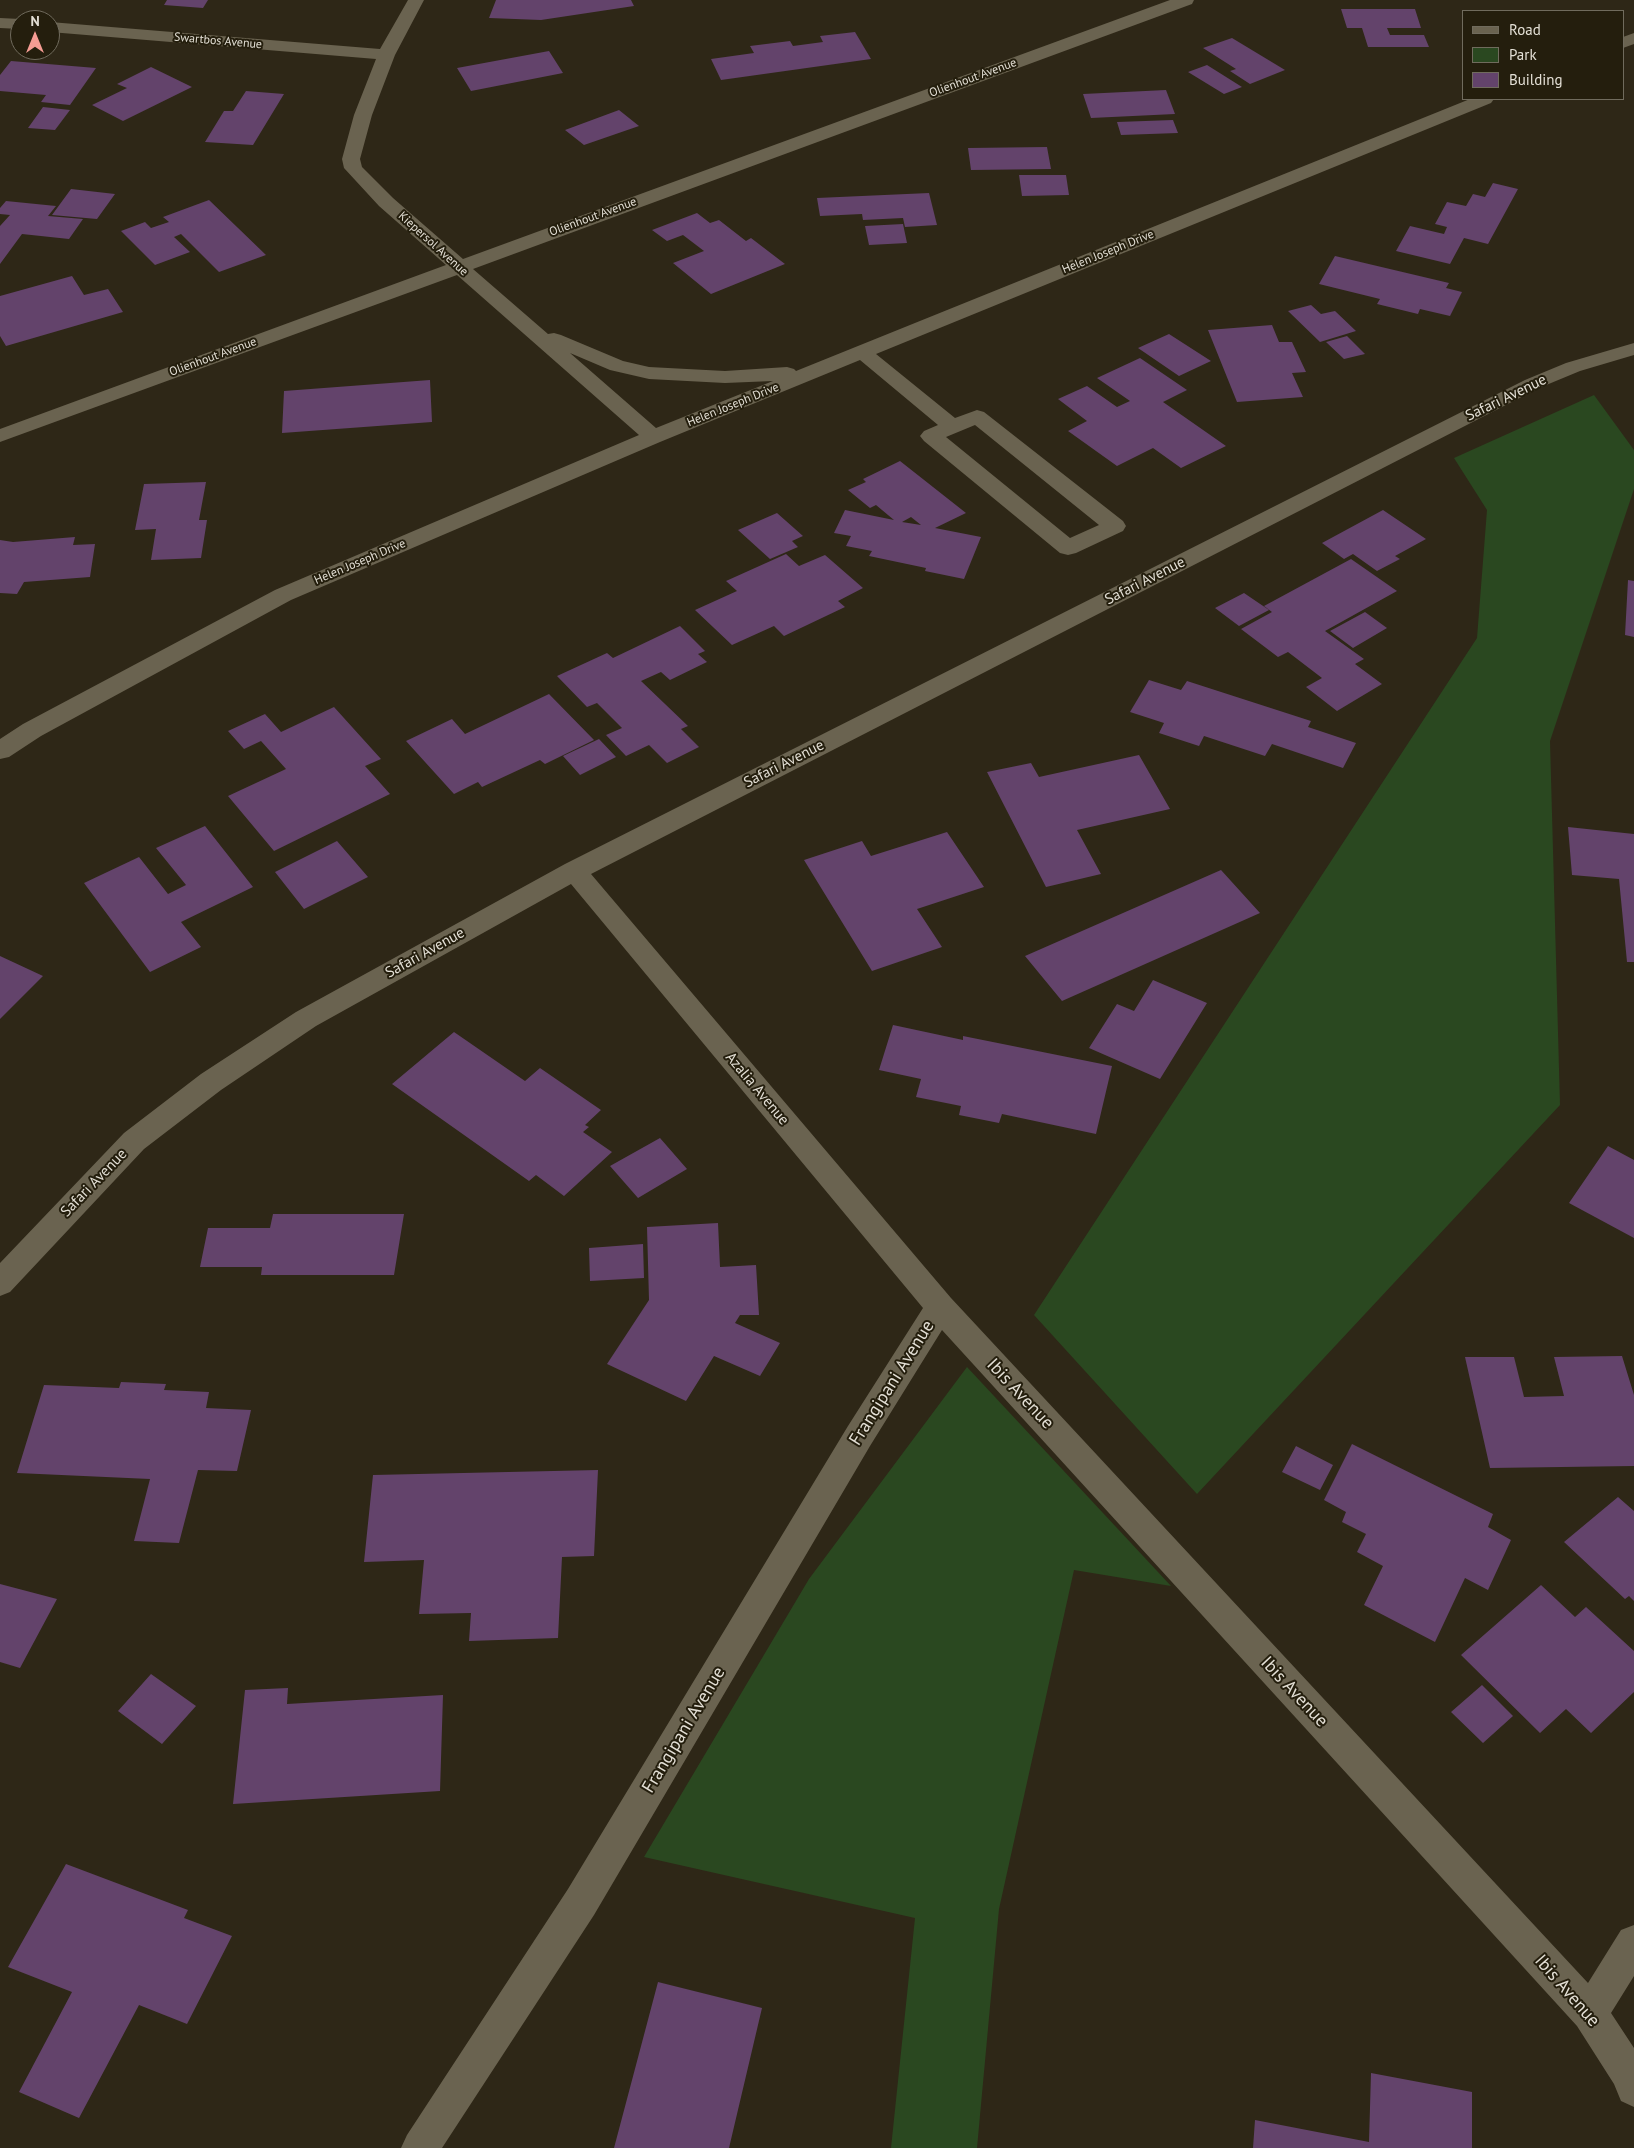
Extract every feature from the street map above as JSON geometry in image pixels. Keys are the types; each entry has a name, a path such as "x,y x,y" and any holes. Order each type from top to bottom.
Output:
{"street":[{"name":"Kiepersol Avenue","path":"416,0 386,55 355,142 351,158 353,168 386,202 653,437"},
{"name":"Olienhout Avenue","path":"0,436 458,266 1186,0"},
{"name":"Swartbos Avenue","path":"60,28 386,55"},
{"name":"Helen Joseph Drive","path":"0,751 32,730 282,595 653,437 1483,100"},
{"path":"530,329 617,366 649,373 725,377 760,376 828,366"},
{"name":"Safari Avenue","path":"0,1283 134,1141 211,1082 306,1019 574,871 1532,384 1573,367 1634,349"},
{"path":"862,352 953,427"},
{"path":"977,416 1115,526 1068,548 931,436 953,427 977,416"},
{"name":"Azalia Avenue","path":"574,871 940,1307"},
{"name":"Ibis Avenue","path":"940,1307 1590,2013 1629,2074 1634,2088"},
{"name":"Frangipani Avenue","path":"420,2148 581,1902 854,1445 940,1307"},
{"path":"1590,2013 1634,1943"}],"green space":[{"path":"1594,395 1634,450 1634,489 1550,741 1560,1105 1197,1494 1034,1315 1477,638 1487,510 1454,458"},
{"path":"967,1367 1171,1586 1074,1570 999,1909 977,2148 891,2148 915,1918 644,1857 809,1579"}],"building":[{"path":"167,0 208,0 203,8 164,5"},
{"path":"496,0 631,0 634,6 541,20 489,18"},
{"path":"1341,9 1415,9 1421,28 1387,28 1390,35 1424,35 1429,47 1368,47 1362,28 1347,28"},
{"path":"855,32 871,59 721,80 711,59 754,53 750,46 790,41 793,46 823,42 820,36"},
{"path":"1232,38 1285,70 1250,84 1230,71 1236,69 1203,48"},
{"path":"549,51 563,73 471,91 457,68"},
{"path":"11,61 96,68 70,105 41,102 46,95 0,91 0,75"},
{"path":"1207,65 1242,87 1224,94 1188,72"},
{"path":"151,67 192,87 123,121 92,105 127,88 117,84"},
{"path":"1166,90 1175,114 1091,118 1083,94"},
{"path":"246,91 284,94 253,145 205,142 224,111 233,111"},
{"path":"43,107 70,110 55,130 28,128"},
{"path":"619,110 639,126 584,145 565,130"},
{"path":"1173,120 1178,133 1121,135 1117,122"},
{"path":"1047,147 1051,169 971,170 968,148"},
{"path":"1019,175 1066,175 1069,195 1022,196"},
{"path":"1493,183 1518,189 1488,244 1464,238 1450,264 1396,251 1410,226 1444,234 1447,227 1435,224 1447,202 1466,206 1473,194 1485,197"},
{"path":"71,189 115,194 97,219 52,215"},
{"path":"929,193 937,225 905,227 903,218 863,220 862,214 820,216 817,198"},
{"path":"209,200 266,255 219,272 181,234 174,237 190,252 155,265 121,231 145,222 151,228 169,222 163,217"},
{"path":"6,201 56,206 48,216 83,219 69,239 22,234 0,264 0,226 10,215 0,214 0,208"},
{"path":"697,213 710,223 719,220 746,241 751,238 785,264 711,294 673,263 704,251 683,235 667,241 652,230"},
{"path":"903,224 907,243 869,245 865,226"},
{"path":"1335,256 1449,283 1446,288 1462,292 1450,316 1420,309 1418,314 1377,304 1380,299 1319,284"},
{"path":"72,276 84,295 108,289 123,312 6,346 0,336 0,296"},
{"path":"1311,305 1321,314 1335,311 1356,331 1320,342 1288,311"},
{"path":"1272,325 1279,342 1292,342 1306,372 1292,373 1303,397 1237,402 1208,330"},
{"path":"1169,334 1211,361 1179,376 1138,348"},
{"path":"1347,336 1365,354 1344,359 1326,342"},
{"path":"1140,358 1187,390 1163,402 1226,446 1181,468 1153,448 1117,466 1068,431 1087,421 1058,399 1087,386 1117,407 1130,401 1097,378"},
{"path":"430,380 432,422 282,433 284,391"},
{"path":"900,461 966,513 935,528 981,537 964,579 925,571 926,568 869,556 872,551 846,546 851,536 834,533 845,510 894,520 876,505 870,508 848,490 866,482 863,479","holes":["911,517 921,525 902,522"]},
{"path":"206,482 199,520 207,520 201,558 151,560 156,529 135,530 144,484"},
{"path":"1383,510 1426,539 1395,556 1400,559 1377,571 1353,554 1344,559 1322,543"},
{"path":"777,513 803,536 792,541 798,547 770,559 738,530"},
{"path":"75,537 73,545 95,544 90,577 24,582 17,594 0,593 0,540 13,542"},
{"path":"786,554 799,566 825,555 863,588 838,601 845,607 784,636 774,626 732,645 695,610 737,591 726,581"},
{"path":"1351,559 1397,591 1325,631 1364,659 1355,664 1382,684 1337,711 1306,687 1322,678 1288,652 1278,657 1241,629 1272,612 1264,606"},
{"path":"1628,580 1634,581 1634,637 1625,635"},
{"path":"1244,593 1269,610 1239,626 1215,608"},
{"path":"1365,612 1387,628 1353,648 1330,631"},
{"path":"680,626 705,651 698,654 707,662 670,680 661,672 641,681 688,726 681,729 699,747 667,763 649,745 626,756 606,735 622,728 597,703 587,707 557,676 607,653 613,658"},
{"path":"1149,680 1181,690 1187,681 1311,721 1308,727 1356,743 1343,768 1272,744 1265,756 1204,736 1199,746 1159,733 1164,723 1130,712"},
{"path":"549,694 594,740 545,764 540,760 482,787 478,782 454,794 406,741 452,719 465,734"},
{"path":"334,707 381,759 365,766 390,794 274,851 228,796 286,769 261,741 244,749 228,731 265,714 281,732"},
{"path":"599,739 616,757 580,775 563,756"},
{"path":"1139,755 1170,809 1077,830 1101,874 1046,887 987,772 1031,763 1039,777"},
{"path":"205,826 253,887 181,922 201,947 150,972 84,883 139,857 168,894 186,885 156,848"},
{"path":"1568,827 1634,834 1634,962 1627,962 1619,879 1572,875"},
{"path":"947,832 984,887 917,909 942,947 872,971 804,860 862,841 871,856"},
{"path":"337,841 368,877 304,909 275,872"},
{"path":"1221,870 1260,913 1062,1001 1025,956"},
{"path":"0,956 43,976 0,1019"},
{"path":"1153,980 1207,1003 1160,1079 1089,1048 1117,1004 1134,1011"},
{"path":"893,1025 963,1040 963,1036 1112,1066 1096,1134 1002,1114 999,1123 959,1115 961,1106 916,1097 921,1079 879,1070"},
{"path":"454,1032 525,1081 540,1068 601,1110 585,1125 589,1127 583,1132 612,1152 564,1196 536,1175 529,1181 392,1084"},
{"path":"660,1138 687,1169 638,1198 610,1166"},
{"path":"1608,1146 1634,1160 1634,1238 1569,1203"},
{"path":"273,1214 404,1214 394,1275 261,1275 262,1267 200,1267 208,1228 270,1228"},
{"path":"718,1223 720,1267 756,1265 759,1315 740,1315 735,1323 780,1343 760,1376 714,1356 686,1401 607,1364 649,1300 647,1227"},
{"path":"643,1244 644,1278 590,1281 589,1248"},
{"path":"1622,1356 1634,1395 1634,1466 1490,1468 1465,1357 1514,1357 1524,1397 1564,1396 1554,1357"},
{"path":"121,1382 166,1384 164,1390 209,1392 206,1408 251,1410 237,1471 198,1470 179,1543 134,1541 150,1479 17,1473 44,1385 119,1388"},
{"path":"1352,1444 1493,1514 1488,1527 1511,1540 1488,1590 1465,1578 1435,1642 1364,1605 1383,1566 1357,1552 1366,1534 1342,1522 1346,1512 1324,1500"},
{"path":"1296,1446 1333,1465 1320,1490 1282,1472"},
{"path":"598,1470 594,1556 562,1557 558,1638 469,1641 471,1613 419,1614 424,1560 364,1562 373,1475"},
{"path":"1618,1497 1634,1511 1634,1601 1629,1596 1625,1599 1564,1542"},
{"path":"0,1584 57,1599 20,1668 0,1662"},
{"path":"1541,1585 1575,1617 1586,1607 1634,1651 1634,1692 1591,1733 1566,1709 1540,1733 1461,1655"},
{"path":"151,1674 196,1706 162,1744 118,1711"},
{"path":"1482,1685 1513,1716 1483,1743 1451,1712"},
{"path":"288,1688 287,1704 443,1695 440,1791 233,1804 245,1690"},
{"path":"66,1864 188,1910 184,1918 232,1936 187,2024 139,2005 79,2118 19,2092 72,1992 8,1967"},
{"path":"658,1982 762,2008 729,2148 614,2148"},
{"path":"1371,2073 1472,2092 1472,2148 1253,2148 1255,2120 1369,2142"}]}
